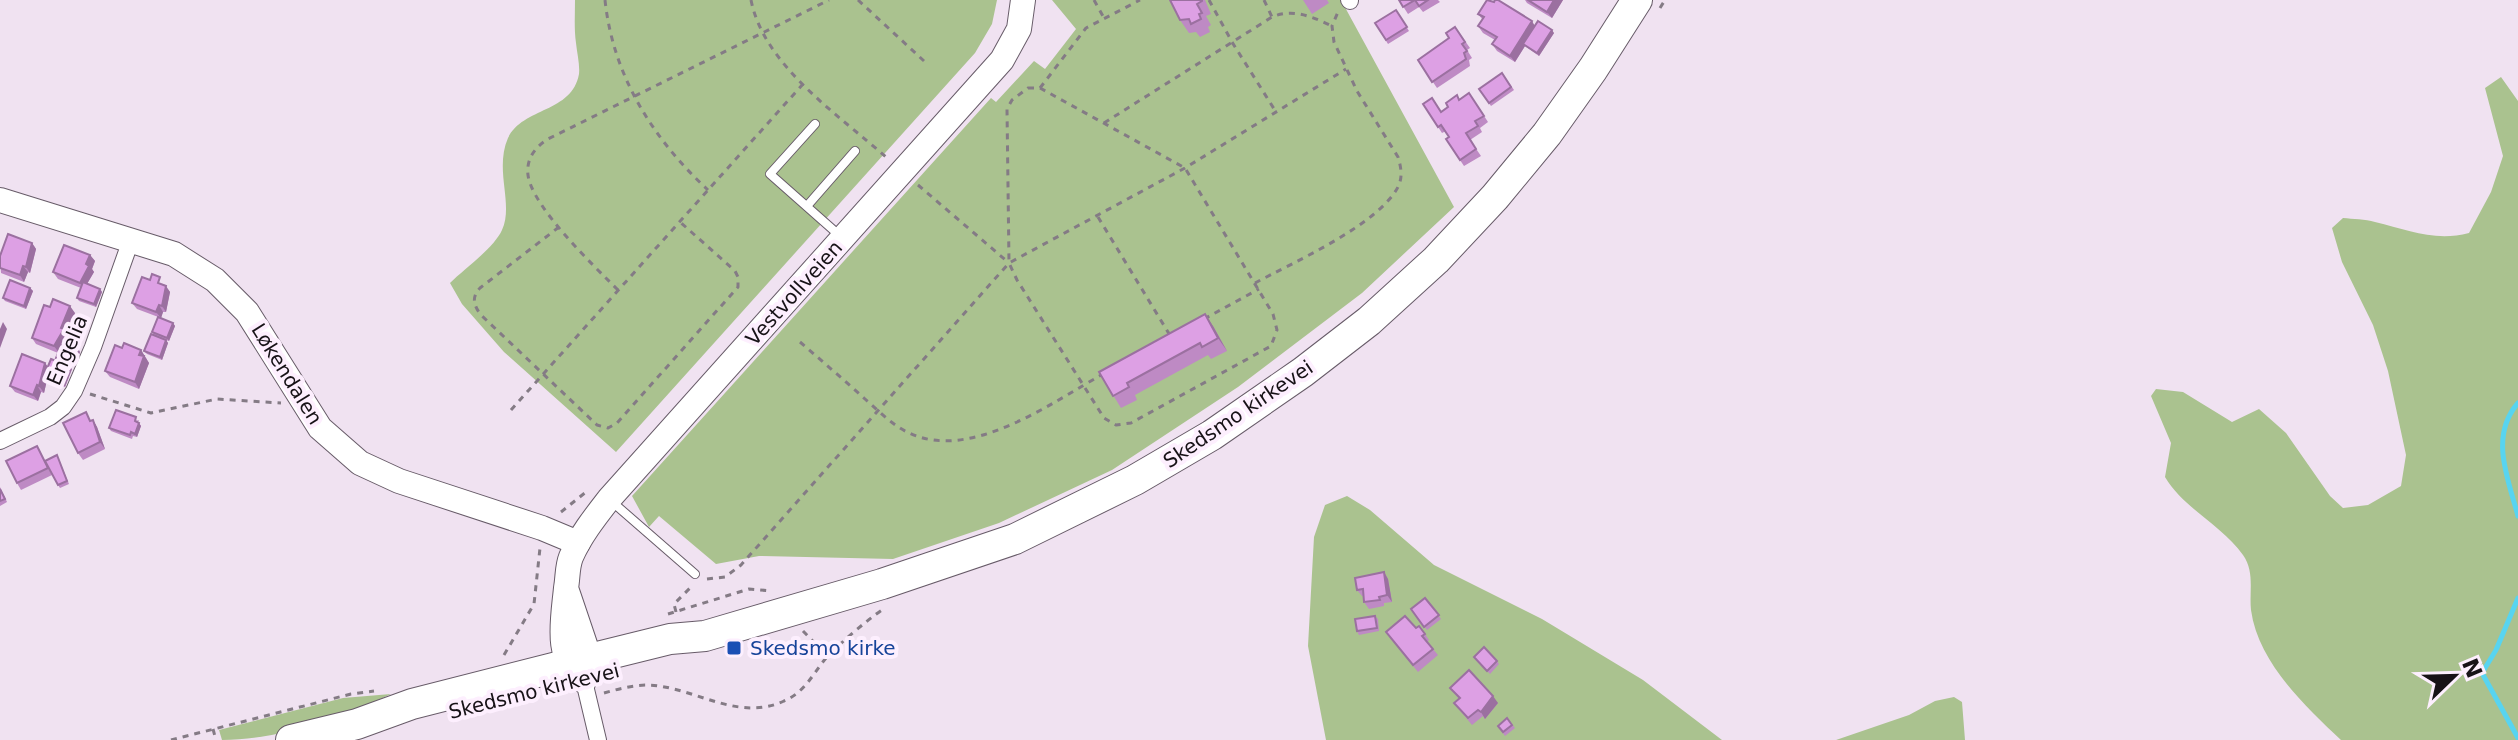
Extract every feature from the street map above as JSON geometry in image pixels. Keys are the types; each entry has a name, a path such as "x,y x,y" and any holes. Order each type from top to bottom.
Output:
{"highway":[{"name":"Skedsmo kirkevei","path":"291,740 357,724 412,704 587,674 670,639 705,636 894,581 1015,539 1135,480 1245,414 1369,321 1417,279 1467,229 1556,121 1637,0"}],"street":[{"name":"Vestvollveien","path":"587,674 566,588 568,569 578,543 609,499 1002,60 1019,29 1023,0"},
{"name":"Løkendalen","path":"0,200 174,254 215,280 247,312 320,428 360,463 399,481 578,543"},
{"name":"Engelia","path":"0,441 50,417 63,407 74,391 131,240"},
{"path":"587,674 598,740"}],"lane":[{"path":"815,124 770,174 843,239"},
{"path":"807,206 855,151"},
{"path":"609,499 695,574"}],"path":[{"path":"605,0 617,55 634,96 657,135 708,190"},
{"path":"751,0 762,33 779,59 887,157"},
{"path":"618,290 559,227 536,195 529,180 528,167 532,154 548,139 829,0"},
{"path":"858,0 924,61"},
{"path":"1094,0 1105,18"},
{"path":"1040,88 1082,33 1140,0"},
{"path":"1209,0 1276,112"},
{"path":"1264,0 1272,17"},
{"path":"1255,283 1367,219 1398,187 1402,173 1398,157 1362,101 1334,42 1332,26 1340,9 1349,0"},
{"path":"1104,123 1272,17 1286,12 1296,13 1332,26"},
{"path":"676,612 674,604 699,577 719,579 732,574 741,565 1009,263 1185,168 1346,69"},
{"path":"511,410 803,84"},
{"path":"909,178 1009,263 1104,418 1116,425 1131,423 1271,346 1276,339 1276,321 1259,289 1185,168 1040,88 1021,91 1007,109 1009,263"},
{"path":"1098,217 1171,337"},
{"path":"559,227 480,288 474,297 481,315 542,375 597,425 611,427 736,291 739,281 735,271 679,221"},
{"path":"1197,323 1259,289"},
{"path":"800,342 895,425 920,437 945,440 1005,428 1108,371"},
{"path":"74,391 151,413 217,399 271,404 304,400"},
{"path":"505,659 504,653 534,604 542,540"},
{"path":"663,615 749,589 765,588 778,596"},
{"path":"587,674 657,686 733,707 762,708 784,702 802,690 828,657 872,617 888,607"},
{"path":"798,624 828,657"},
{"path":"171,740 351,694 383,691"},
{"path":"213,729 216,740"}],"green space":[{"path":"575,0 997,0 992,24 975,53 616,452 504,352 462,304 450,283 486,251 502,230 506,209 503,162 508,138 524,120 557,103 575,87 579,70"},
{"path":"1052,0 1341,0 1454,207 1362,293 1238,387 1112,470 999,523 893,559 759,556 716,564 659,516 649,527 632,496 991,98 996,102 1034,61 1045,69 1076,29"},
{"path":"2501,77 2518,101 2518,740 2341,740 2285,681 2263,647 2255,629 2250,575 2243,555 2182,498 2165,477 2171,443 2151,396 2156,389 2183,392 2232,422 2259,409 2286,433 2330,496 2343,508 2368,505 2401,486 2406,455 2388,371 2373,325 2342,262 2332,228 2343,218 2371,221 2433,236 2469,233 2491,192 2503,156 2485,88"},
{"path":"1347,496 1370,510 1434,565 1542,619 1643,680 1722,740 1326,740 1308,646 1314,537 1325,505"},
{"path":"391,694 330,719 287,732 222,740 219,730 343,698"},
{"path":"1954,697 1962,702 1965,740 1836,740 1909,715 1935,701"}],"building":[{"path":"1170,0 1202,0 1197,4 1202,13 1199,14 1201,19 1191,24 1189,19 1180,20"},
{"path":"1399,0 1415,0 1403,7"},
{"path":"1487,0 1498,0 1532,21 1510,56 1492,44 1497,37 1478,26 1484,17 1478,14"},
{"path":"1528,0 1554,0 1547,12"},
{"path":"1396,10 1407,27 1386,40 1375,23"},
{"path":"1538,21 1552,30 1537,53 1523,44"},
{"path":"1455,27 1465,42 1462,44 1467,51 1464,53 1466,59 1432,82 1418,60 1449,38 1446,33"},
{"path":"1502,73 1511,87 1489,103 1479,89"},
{"path":"1469,93 1484,116 1475,121 1478,126 1466,133 1476,149 1460,160 1446,139 1449,137 1441,125 1438,127 1423,104 1432,98 1441,112 1448,107 1446,103 1457,95 1459,100"},
{"path":"8,234 32,243 26,267 23,266 20,275 0,268 0,256"},
{"path":"64,245 90,255 86,264 89,266 80,283 53,272"},
{"path":"152,274 160,277 158,283 166,286 162,306 159,305 156,312 132,303 142,277 150,280"},
{"path":"10,280 30,288 24,306 3,298"},
{"path":"83,282 100,289 94,304 77,298"},
{"path":"53,299 70,306 61,328 64,329 54,346 32,338 44,305 50,307"},
{"path":"1205,314 1218,338 1202,347 1200,343 1127,383 1129,387 1113,396 1099,372"},
{"path":"158,317 173,323 167,338 152,332"},
{"path":"151,334 166,340 160,357 144,351"},
{"path":"63,341 78,348 72,362 56,358"},
{"path":"124,343 141,350 139,355 144,356 135,382 105,371 115,345 122,348"},
{"path":"22,354 45,363 39,386 33,395 10,386"},
{"path":"51,359 69,366 63,384 44,376"},
{"path":"116,410 136,417 135,421 139,423 135,434 109,428"},
{"path":"86,412 90,421 93,420 100,442 78,453 63,423"},
{"path":"37,446 48,468 17,483 6,461"},
{"path":"57,455 67,481 58,485 45,461"},
{"path":"1384,572 1387,595 1379,597 1380,600 1364,602 1363,589 1357,590 1355,578"},
{"path":"1425,598 1439,615 1424,627 1411,609"},
{"path":"1375,616 1377,628 1357,631 1355,619"},
{"path":"1405,616 1416,628 1419,626 1425,634 1422,636 1433,649 1413,665 1386,632"},
{"path":"1484,647 1497,661 1487,671 1474,657"},
{"path":"1469,670 1493,696 1481,712 1478,710 1468,718 1454,703 1460,698 1450,688"},
{"path":"1507,718 1512,725 1503,732 1498,726"}],"waterway":[{"path":"2518,403 2504,429 2503,444 2506,473 2518,516"},
{"path":"2518,598 2496,650 2482,673 2518,738"}],"place":[{"name":"Skedsmo kirke","path":"734,648"}]}
